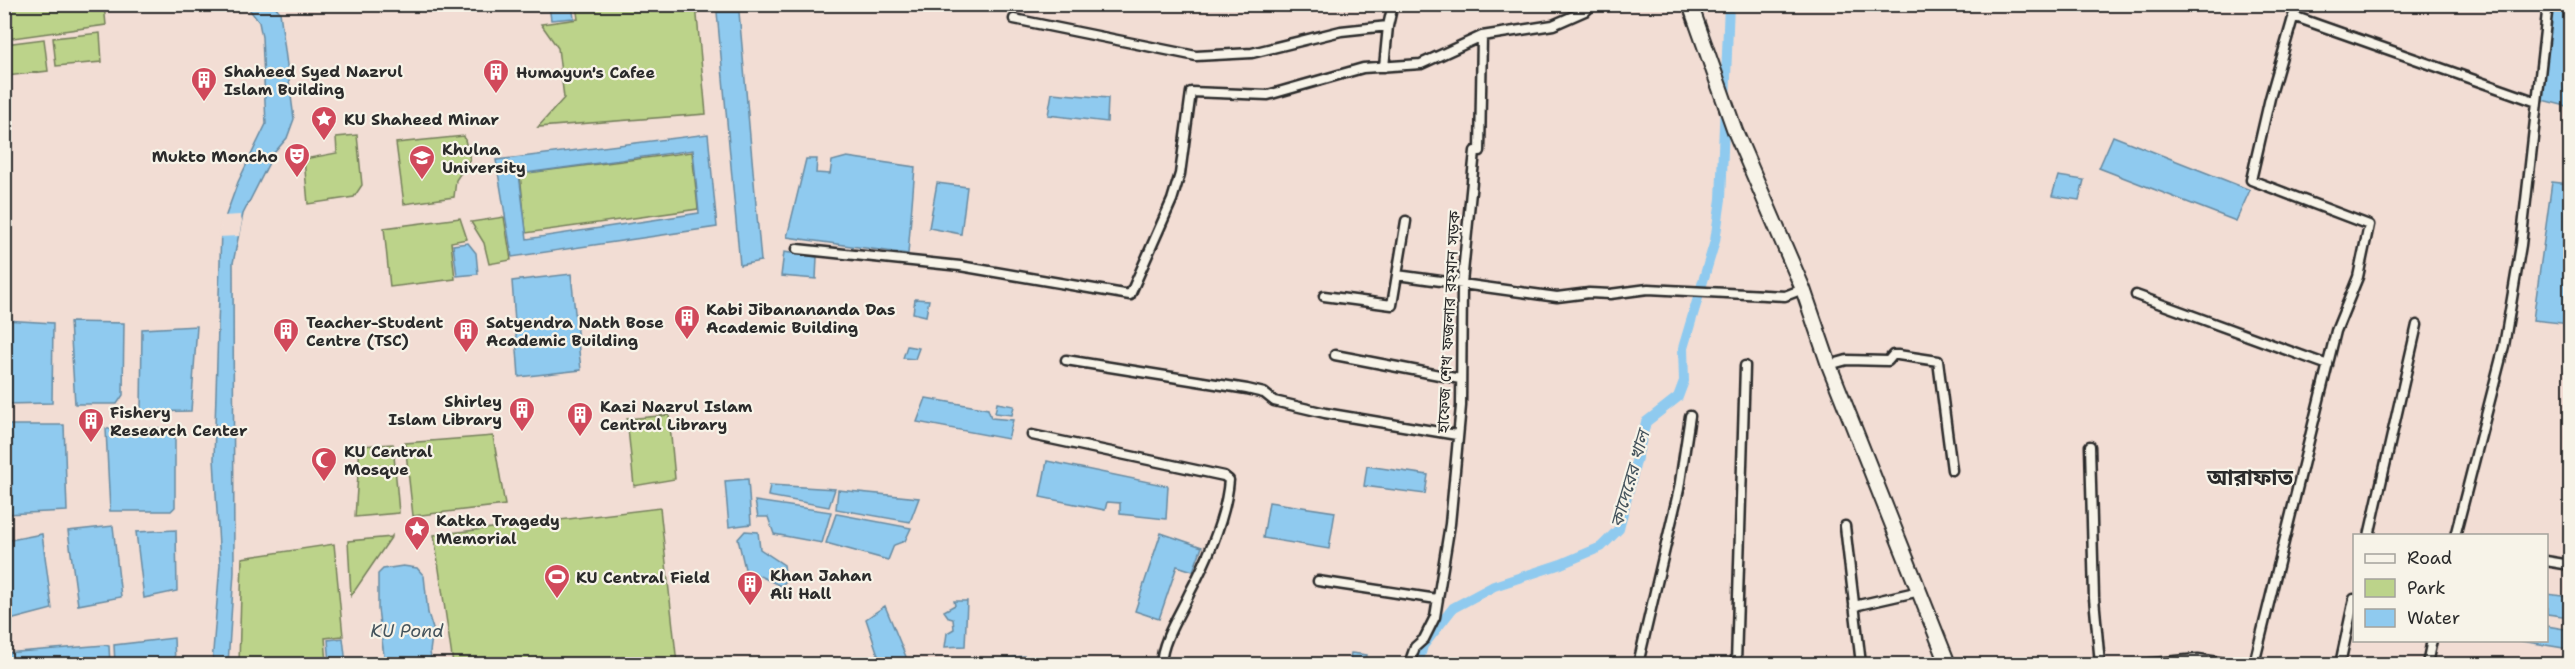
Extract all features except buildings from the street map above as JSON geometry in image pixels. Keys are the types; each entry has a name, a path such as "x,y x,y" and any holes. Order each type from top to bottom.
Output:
{"main road":[{"path":"1690,4 1735,132 1803,289 1829,365 1948,664"}],"street":[{"path":"1384,68 1388,26 1393,4"},
{"path":"797,249 960,266 1130,295 1172,200 1180,174 1191,92 1268,95 1363,68 1421,64 1482,36 1553,25 1587,10 1592,4"},
{"path":"2254,664 2336,331 2358,277 2369,225 2251,180 2270,98 2297,4"},
{"path":"2456,534 2504,346 2521,245 2548,4"},
{"path":"2293,16 2537,102"},
{"path":"1014,19 1196,56 1252,52 1341,31 1388,26"},
{"name":"হাফেজ শেখ ফজলার রহমান সড়ক","path":"1409,664 1415,647 1424,639 1435,616 1450,524 1461,406 1462,283 1475,152 1480,151 1482,36"},
{"path":"1324,296 1392,305 1406,221"},
{"path":"1397,276 1557,297 1588,293 1610,294 1643,289 1686,289 1785,296 1803,289"},
{"path":"2136,295 2328,365"},
{"path":"2369,534 2416,324"},
{"path":"1829,365 1847,360 1888,362 1893,355 1938,361 1952,470"},
{"path":"1335,356 1461,379"},
{"path":"1066,360 1247,389 1264,393 1274,401 1325,413 1457,435"},
{"path":"1737,664 1745,366"},
{"path":"1638,664 1679,489 1690,416"},
{"path":"1032,435 1224,476 1229,480 1227,498 1202,570 1171,632 1161,664"},
{"path":"2090,446 2094,598 2100,664"},
{"path":"1845,526 1861,664"},
{"path":"2548,561 2571,565"},
{"path":"1318,581 1437,599"},
{"path":"1854,606 1920,591"},
{"path":"2340,664 2353,608"},
{"path":"2427,664 2432,642"},
{"path":"2142,664 2198,659 2232,664"}],"green space":[{"path":"4,5 104,5 106,25 6,39"},
{"path":"576,5 696,5 706,114 538,127 564,98 558,48 541,24 578,19"},
{"path":"100,33 102,62 56,66 53,38"},
{"path":"44,39 48,71 7,76 5,44"},
{"path":"357,135 362,185 354,197 308,204 304,159 337,153 336,137"},
{"path":"464,136 470,159 456,180 454,197 404,204 396,143"},
{"path":"692,152 698,209 526,233 520,174"},
{"path":"504,217 511,260 489,264 484,243 471,222"},
{"path":"460,218 467,239 451,242 455,279 390,287 384,228"},
{"path":"669,415 675,479 634,486 627,419"},
{"path":"493,436 505,505 413,516 405,443"},
{"path":"393,444 399,513 355,517 360,446"},
{"name":"KU Central Field","path":"660,508 677,664 453,664 434,535"},
{"path":"391,537 351,596 348,541"},
{"path":"334,544 343,636 325,638 327,664 239,664 242,558"}],"water":[{"path":"246,5 274,5 280,12 294,119 287,138 274,153 243,214 233,263 234,572 228,664 212,664 220,564 214,459 221,229 238,182 266,124 262,37 259,22"},
{"path":"549,5 572,5 574,18 551,20"},
{"path":"2550,5 2570,7 2570,107 2538,99"},
{"path":"717,12 739,12 761,261 740,265"},
{"path":"1052,93 1108,98 1107,122 1048,115"},
{"path":"708,134 717,227 512,257 496,160","holes":["693,150 699,213 527,239 519,174"]},
{"path":"2113,136 2250,190 2236,221 2099,168"},
{"path":"847,157 915,167 908,254 787,237 806,159 817,159 816,173 830,174 832,161"},
{"path":"2058,176 2084,180 2079,200 2052,196"},
{"path":"2552,182 2570,184 2570,324 2533,320"},
{"path":"937,183 967,187 961,234 929,228"},
{"path":"468,243 476,253 478,274 457,276 453,245"},
{"path":"784,252 817,257 816,279 781,276"},
{"path":"571,274 581,370 519,377 512,281"},
{"path":"915,299 929,300 926,316 913,313"},
{"path":"4,320 53,323 52,403 5,404"},
{"path":"70,322 124,323 123,395 117,404 75,404"},
{"path":"197,326 191,411 141,412 142,329"},
{"path":"907,346 919,348 915,359 903,358"},
{"path":"926,398 988,409 991,418 1013,420 1008,439 917,422"},
{"path":"997,403 1014,406 1012,415 995,413"},
{"path":"5,425 64,425 67,511 6,514"},
{"path":"175,428 175,507 171,511 110,511 106,429"},
{"path":"1047,461 1168,486 1166,519 1120,514 1120,503 1107,502 1105,510 1040,497"},
{"path":"1367,466 1428,475 1425,494 1364,486"},
{"path":"748,479 751,524 729,527 725,481"},
{"path":"770,485 835,489 829,507 768,496"},
{"path":"838,490 919,498 910,522 836,509"},
{"path":"755,501 831,512 822,543 774,534 768,517 758,517"},
{"path":"1269,502 1335,512 1329,549 1263,538"},
{"path":"836,514 911,528 905,541 894,545 888,560 826,543"},
{"path":"113,526 121,597 78,605 68,531"},
{"path":"176,530 177,591 144,598 136,532"},
{"path":"745,531 758,532 760,549 784,565 786,581 781,586 745,569 738,539"},
{"path":"1161,533 1202,547 1193,571 1177,566 1159,619 1135,611"},
{"path":"42,534 52,609 10,620 5,541"},
{"name":"KU Pond","path":"403,566 417,568 424,576 428,613 433,629 430,652 432,664 385,664 378,609 378,574 383,569"},
{"path":"2548,594 2570,597 2570,617 2548,614"},
{"path":"954,601 967,601 965,646 945,647 947,633 954,629 953,619 949,618 944,611 955,605"},
{"path":"885,606 909,664 881,664 866,619"},
{"path":"2548,626 2570,630 2570,649 2527,642 2548,642"},
{"path":"174,638 175,664 115,664 114,645"},
{"path":"343,638 346,664 330,664 328,640"},
{"path":"109,646 110,664 5,664 5,653"},
{"path":"1351,653 1367,655 1366,664 1349,664"},
{"path":"1024,656 1024,664 990,664 991,660"}],"pier":[{"path":"240,215 242,221 239,236 218,237 222,216"}],"waterway":[{"name":"কাদেরের খাল","path":"1418,664 1423,646 1453,608 1494,586 1561,564 1601,547 1619,529 1646,422 1678,397 1684,381 1683,348 1715,241 1721,199 1729,4"}],"place":[{"name":"Humayun's Cafee","path":"496,95"},
{"name":"Shaheed Syed Nazrul Islam Building","path":"204,103"},
{"name":"KU Shaheed Minar","path":"324,142"},
{"name":"Mukto Moncho","path":"297,179"},
{"name":"Khulna University","path":"422,181"},
{"name":"Kabi Jibanananda Das Academic Building","path":"687,341"},
{"name":"Teacher-Student Centre (TSC)","path":"286,354"},
{"name":"Satyendra Nath Bose Academic Building","path":"466,354"},
{"name":"Shirley Islam Library","path":"522,433"},
{"name":"Kazi Nazrul Islam Central Library","path":"580,438"},
{"name":"Fishery Research Center","path":"91,444"},
{"name":"KU Central Mosque","path":"324,483"},
{"name":"Katka Tragedy Memorial","path":"417,552"},
{"name":"KU Central Field","path":"557,600"},
{"name":"Khan Jahan Ali Hall","path":"750,607"}],"district":[{"name":"আরাফাত","path":"2250,477"}]}
